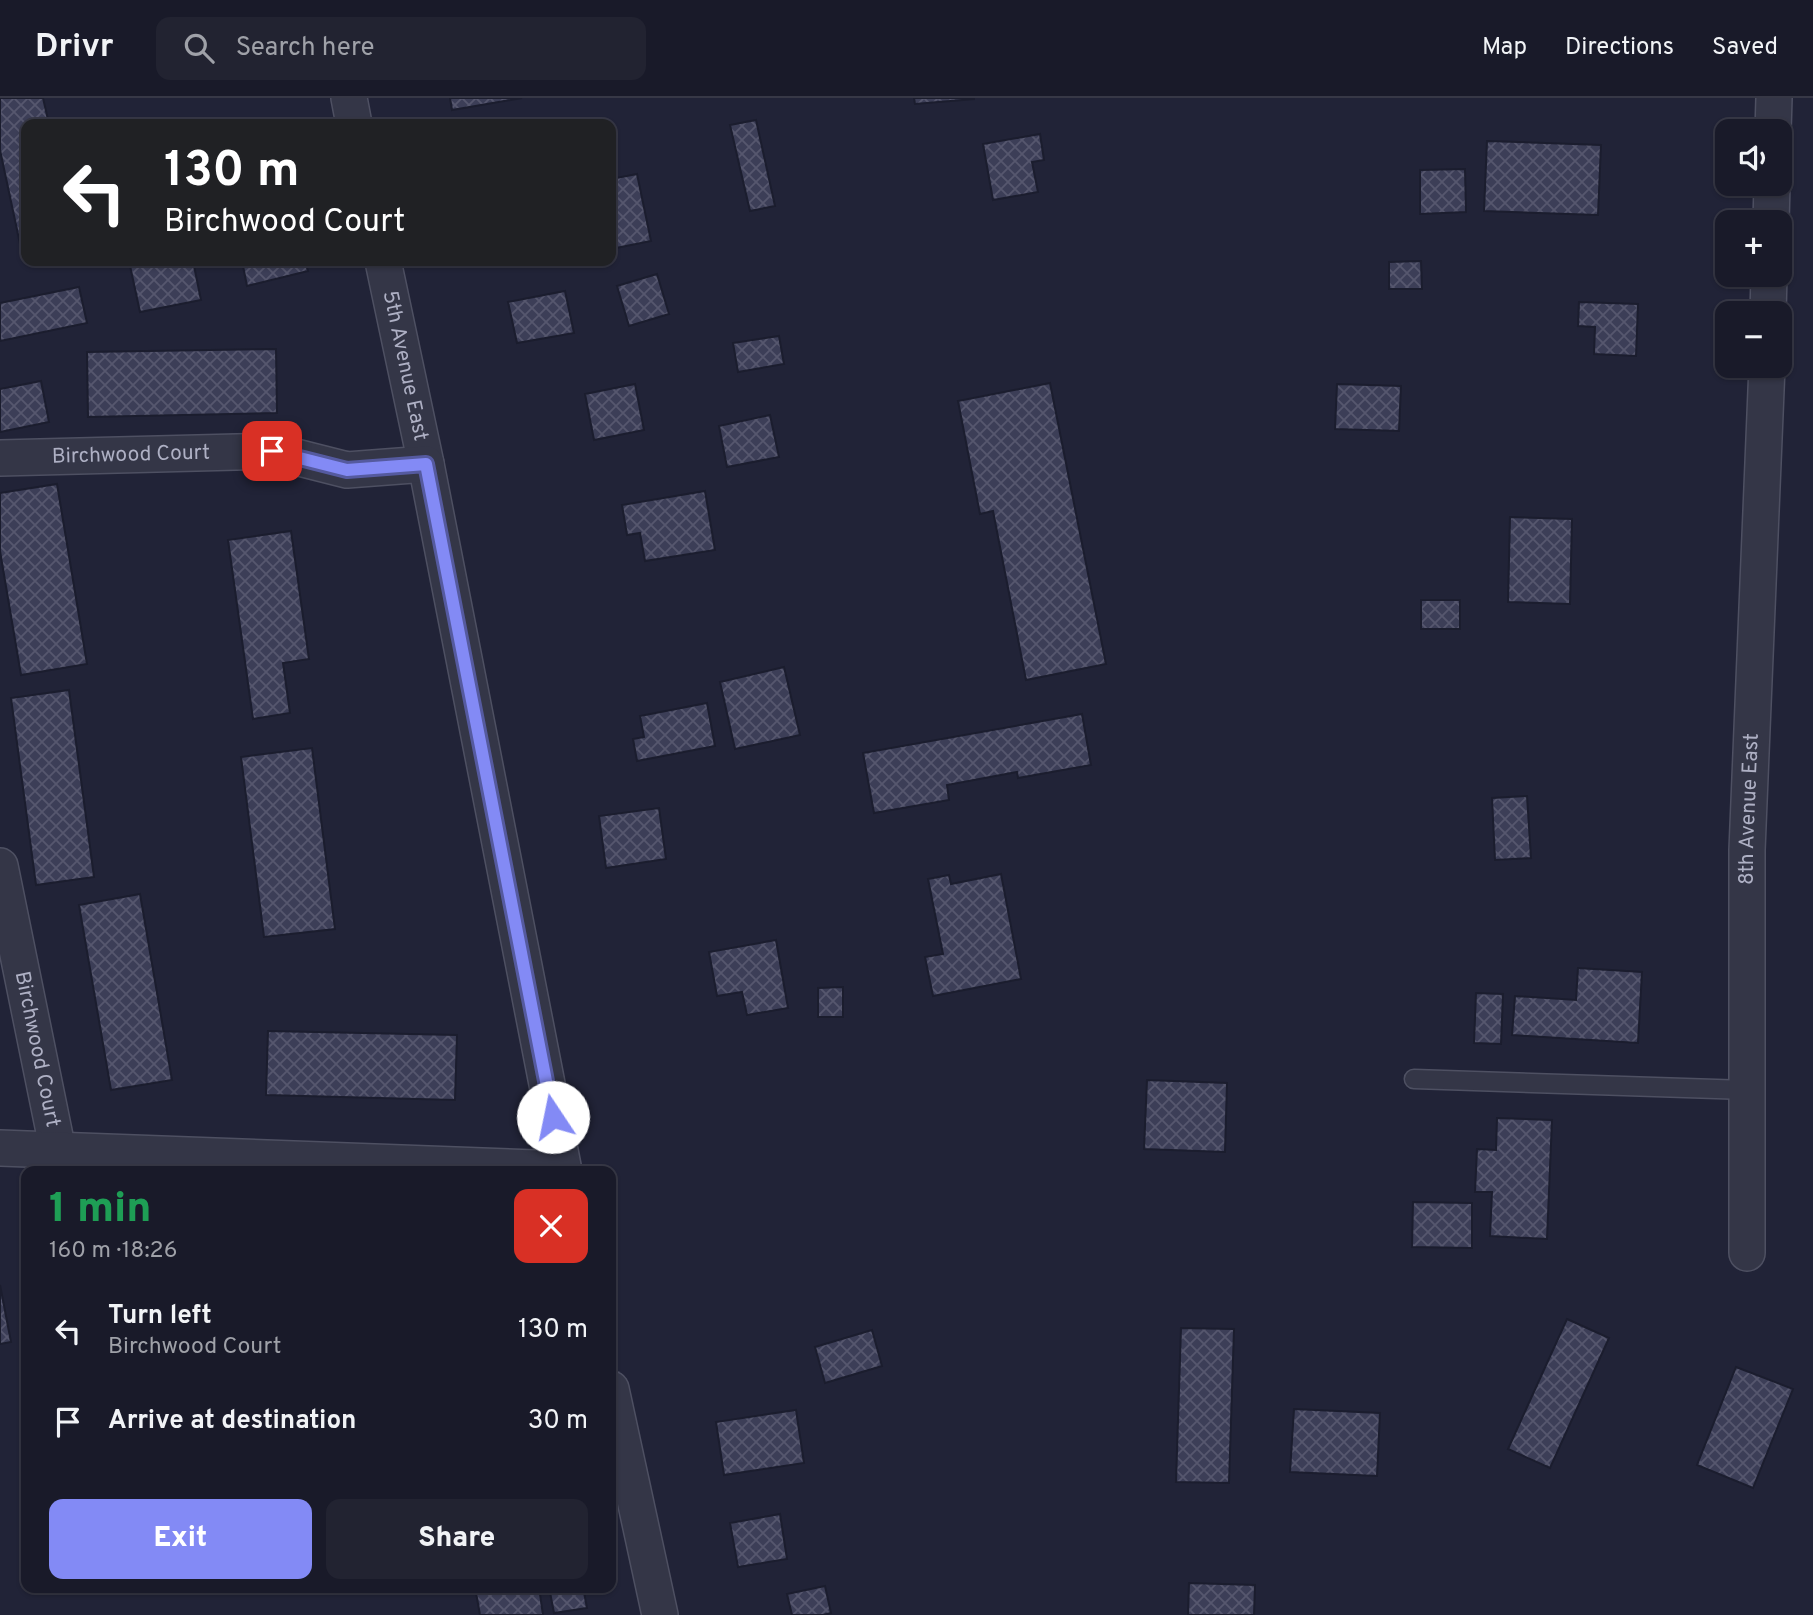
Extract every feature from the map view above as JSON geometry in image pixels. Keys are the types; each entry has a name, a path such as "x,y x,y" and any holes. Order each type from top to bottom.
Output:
{"street":[{"path":"349,98 353,119"},
{"path":"1773,119 1774,98"},
{"name":"5th Avenue East","path":"384,266 426,464 562,1166"},
{"name":"8th Avenue East","path":"1747,1253 1747,850 1766,378"},
{"name":"Birchwood Court","path":"0,458 272,451 347,470 426,464"},
{"name":"Birchwood Court","path":"0,866 58,1151"},
{"path":"0,1148 457,1166"},
{"path":"616,1412 660,1615"}],"lane":[{"path":"1414,1079 1747,1090"}],"building":[{"path":"0,98 43,98 48,119 21,119 21,248 0,150"},
{"path":"450,98 522,98 452,110"},
{"path":"914,98 974,98 974,99 915,104"},
{"path":"756,120 775,206 750,211 730,125"},
{"path":"1040,134 1044,160 1032,162 1038,192 993,200 983,144"},
{"path":"1487,141 1601,145 1598,215 1484,211"},
{"path":"1465,169 1466,212 1420,214 1420,170"},
{"path":"637,174 651,241 616,248 616,178"},
{"path":"1421,261 1422,289 1389,289 1389,262"},
{"path":"130,266 194,266 201,300 140,312"},
{"path":"243,266 306,266 308,271 247,286"},
{"path":"657,274 669,314 629,326 617,286"},
{"path":"79,287 87,323 0,341 0,303"},
{"path":"565,291 574,333 517,343 508,302"},
{"path":"1579,302 1638,304 1636,356 1594,354 1595,327 1578,326"},
{"path":"779,336 784,364 738,372 733,343"},
{"path":"276,349 277,413 88,417 87,352"},
{"path":"41,381 49,422 0,432 0,389"},
{"path":"1050,383 1106,664 1026,680 993,511 980,514 958,401"},
{"path":"635,384 644,430 594,440 585,394"},
{"path":"1337,384 1401,386 1399,431 1335,429"},
{"path":"770,415 779,457 727,467 719,426"},
{"path":"57,484 87,664 21,675 0,551 0,493"},
{"path":"705,491 715,550 645,561 640,533 627,535 622,505"},
{"path":"1510,517 1572,519 1570,604 1508,602"},
{"path":"291,531 309,659 283,663 290,713 253,719 228,540"},
{"path":"1421,600 1460,600 1460,629 1421,629"},
{"path":"784,667 800,735 735,749 720,682"},
{"path":"69,690 94,877 36,885 11,698"},
{"path":"707,703 715,746 637,761 633,739 644,737 640,716"},
{"path":"1082,714 1091,765 1018,778 1017,772 947,785 949,800 874,813 863,753"},
{"path":"312,748 335,929 264,937 241,757"},
{"path":"1527,796 1531,858 1495,860 1492,798"},
{"path":"659,808 666,859 606,868 599,816"},
{"path":"1001,874 1021,979 933,996 925,957 943,954 928,879 949,875 951,884"},
{"path":"140,894 172,1080 111,1090 79,905"},
{"path":"776,940 788,1008 747,1015 742,992 717,996 709,952"},
{"path":"1578,968 1642,972 1638,1043 1512,1035 1515,996 1576,1000"},
{"path":"843,987 843,1017 818,1017 818,988"},
{"path":"1476,993 1503,994 1501,1044 1474,1043"},
{"path":"268,1031 457,1035 455,1100 266,1095"},
{"path":"1147,1080 1227,1083 1225,1152 1144,1149"},
{"path":"1497,1118 1552,1120 1547,1239 1490,1236 1492,1192 1475,1192 1477,1149 1496,1150"},
{"path":"1413,1202 1472,1203 1472,1248 1412,1247"},
{"path":"0,1285 11,1342 0,1344"},
{"path":"1567,1319 1609,1338 1550,1468 1508,1449"},
{"path":"1181,1328 1234,1329 1229,1483 1176,1482"},
{"path":"872,1330 882,1366 825,1383 815,1347"},
{"path":"1736,1367 1793,1389 1753,1488 1697,1465"},
{"path":"1294,1409 1380,1413 1377,1476 1290,1472"},
{"path":"796,1410 804,1463 724,1475 716,1422"},
{"path":"780,1514 787,1559 738,1567 730,1523"},
{"path":"1189,1583 1255,1585 1254,1615 1188,1615"},
{"path":"825,1586 831,1613 792,1615 787,1594"},
{"path":"476,1593 540,1593 543,1615 480,1615"},
{"path":"550,1593 584,1593 587,1608 554,1613"}],"route":[{"path":"272,451 347,470 426,464 553,1117"}]}
